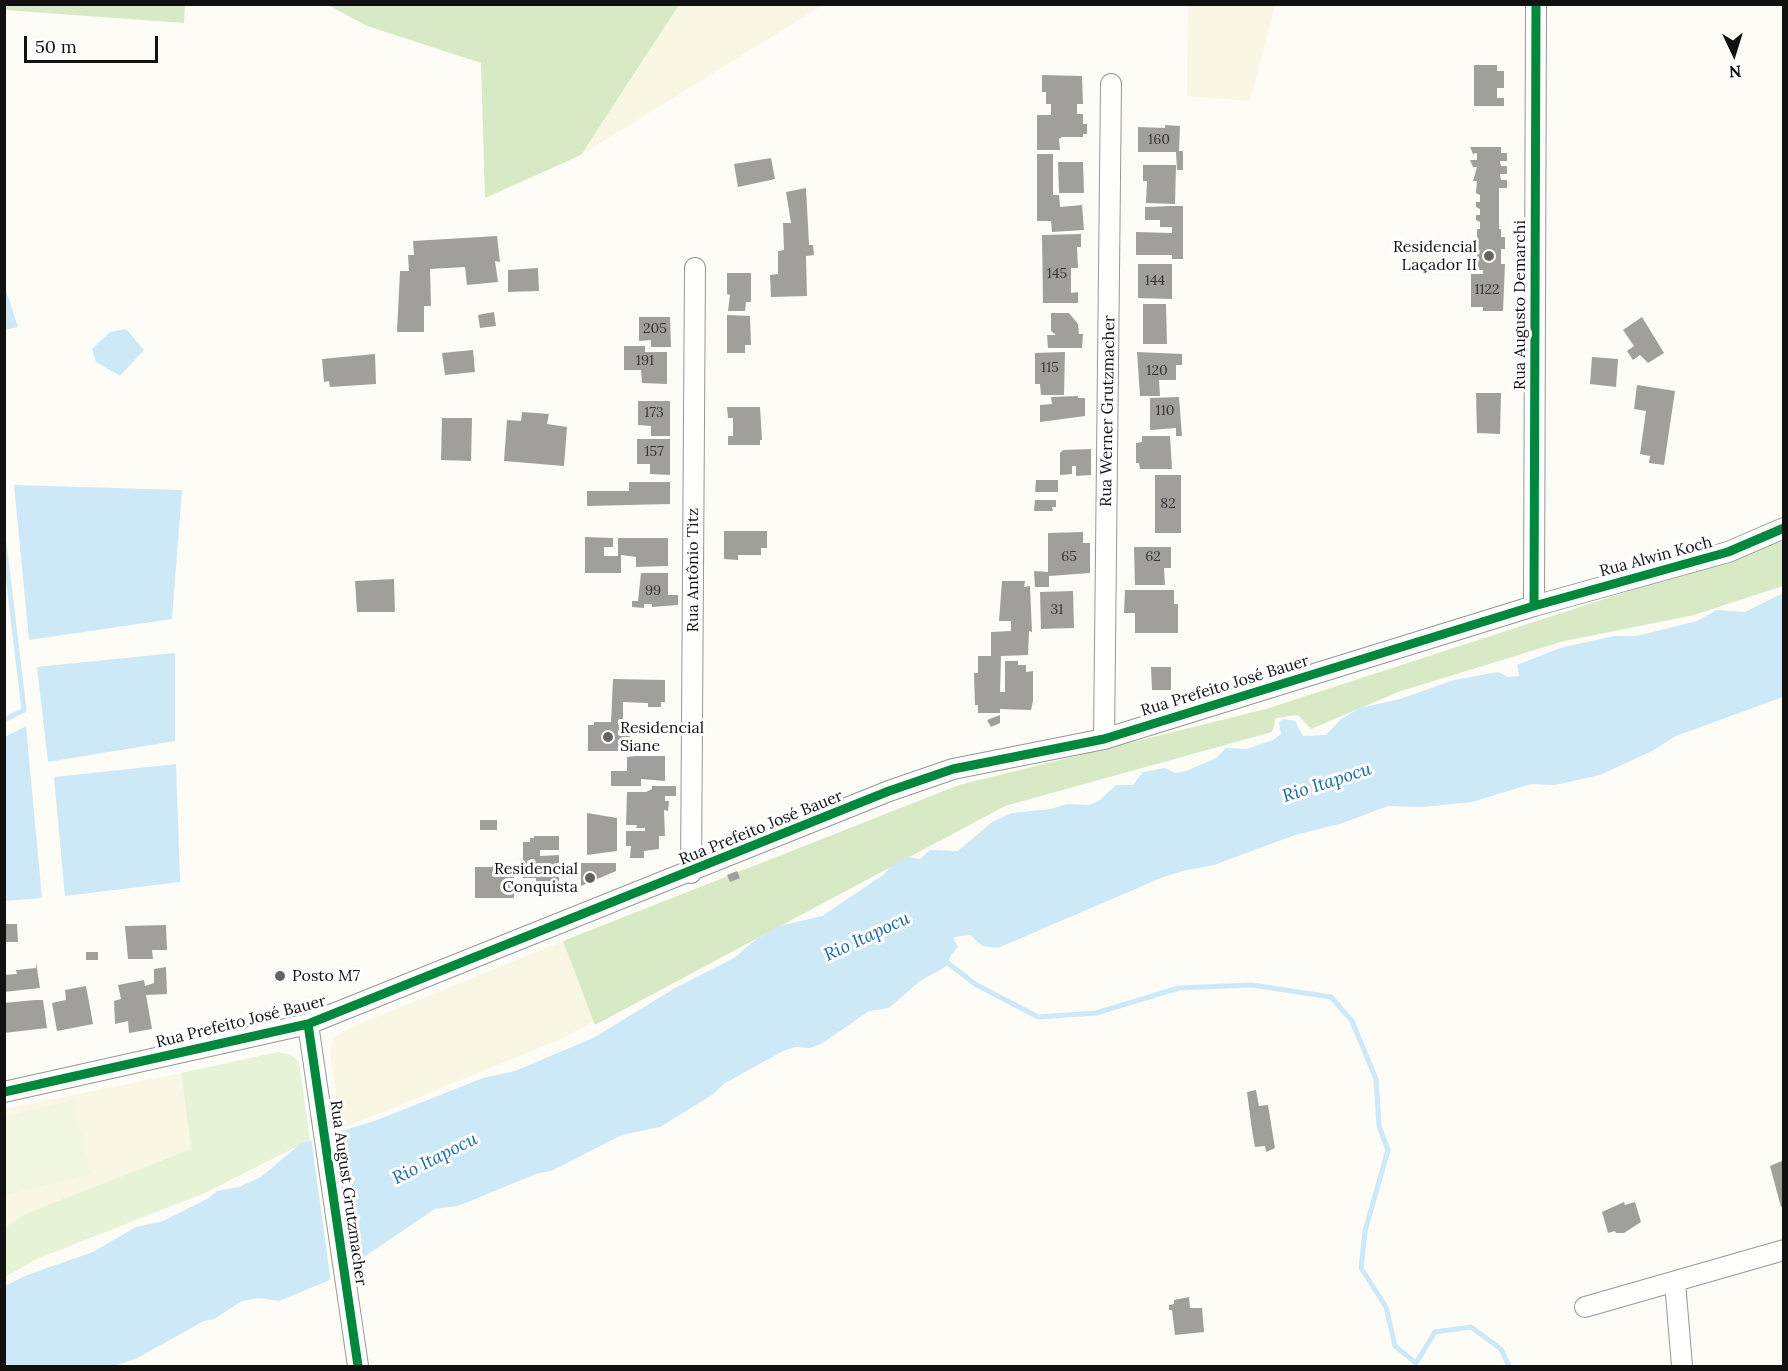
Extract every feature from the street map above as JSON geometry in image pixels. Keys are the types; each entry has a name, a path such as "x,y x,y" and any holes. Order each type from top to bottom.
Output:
{"street":[{"name":"Rua Augusto Demarchi","path":"1534,606 1536,4"},
{"name":"Rua Werner Grutzmacher","path":"1104,739 1111,84"},
{"name":"Rua Antônio Titz","path":"691,873 695,268"},
{"name":"Rua Alwin Koch","path":"1534,606 1728,552 1784,528"},
{"name":"Rua Prefeito José Bauer","path":"4,1092 308,1024 691,873 890,791 953,770 1104,739 1534,606"},
{"name":"Rua August Grutzmacher","path":"308,1024 358,1366"},
{"path":"1585,1307 1784,1250"},
{"path":"1675,1282 1682,1366"}],"shaded area":[{"path":"679,5 823,5 581,155"},
{"path":"1188,5 1275,5 1250,101 1187,96"},
{"path":"563,941 594,1021 561,1039 341,1129 330,1052 334,1038 349,1028"},
{"path":"181,1073 191,1149 25,1214 5,1227 5,1109"}],"green space":[{"path":"4,5 185,5 184,23 5,10"},
{"path":"328,5 679,5 581,155 485,198 481,63 367,26"},
{"path":"1783,541 1783,586 1694,615 1564,641 1398,692 1311,729 1298,715 1276,718 1272,732 1005,806 595,1025 563,941 959,785 1266,709"},
{"path":"278,1052 291,1055 299,1062 310,1140 207,1192 37,1259 5,1277 5,1227 25,1214 191,1149 181,1073"},
{"path":"73,1100 91,1174 5,1195 5,1117"}],"water":[{"path":"5,287 18,327 4,330"},
{"path":"126,329 144,350 120,376 96,362 92,349 110,332"},
{"path":"14,485 182,490 172,619 29,640"},
{"name":"Rio Itapocu","path":"1783,593 1783,697 1676,736 1652,751 1600,775 1555,785 1531,784 1472,802 1423,807 1388,806 1343,823 1295,835 1214,865 1161,878 998,948 982,946 970,935 955,937 953,938 958,947 951,955 947,966 920,981 889,1008 869,1011 821,1044 810,1048 795,1047 783,1051 725,1083 712,1095 660,1127 622,1135 551,1171 536,1174 458,1206 435,1209 330,1280 279,1301 259,1298 242,1301 214,1319 204,1321 137,1358 114,1366 5,1366 5,1286 27,1275 93,1252 136,1227 163,1221 209,1198 217,1191 239,1187 261,1177 300,1144 377,1120 483,1078 515,1071 593,1038 677,987 734,958 755,940 779,926 822,916 883,875 894,863 910,857 920,859 930,850 958,851 992,822 1012,813 1051,809 1067,804 1090,805 1100,800 1116,785 1133,785 1143,772 1165,768 1175,773 1186,771 1216,758 1226,748 1247,749 1273,740 1281,734 1279,722 1284,719 1295,721 1303,736 1326,735 1341,719 1360,708 1400,699 1454,680 1498,672 1508,677 1519,676 1517,665 1560,648 1614,636 1636,636 1665,629 1697,621 1717,610 1745,612"},
{"path":"175,653 175,741 48,762 37,667"},
{"path":"26,726 42,898 5,901 5,737"},
{"path":"176,764 180,882 65,896 54,777"}],"pier":[{"path":"340,1128 359,1266 331,1283 311,1137"}],"building":[{"path":"1474,65 1497,65 1497,71 1504,71 1504,88 1497,88 1497,98 1504,98 1504,106 1474,106"},
{"path":"1042,75 1082,76 1083,104 1077,104 1077,114 1083,114 1083,124 1087,124 1087,134 1083,134 1083,137 1062,137 1059,139 1060,150 1037,150 1037,115 1051,115 1051,104 1046,104 1046,92 1042,92"},
{"path":"1165,125 1180,126 1179,151 1183,151 1183,170 1177,170 1176,152 1138,152 1138,127 1165,128"},
{"path":"1470,147 1501,147 1501,153 1507,153 1507,161 1500,161 1501,166 1507,166 1507,174 1500,174 1501,180 1507,180 1507,188 1499,188 1499,229 1501,229 1501,237 1505,237 1505,249 1501,249 1501,264 1505,264 1503,311 1483,311 1483,307 1471,307 1471,274 1483,274 1483,270 1477,270 1477,229 1480,229 1480,222 1476,220 1476,215 1480,215 1480,209 1476,207 1476,202 1480,202 1480,195 1476,193 1477,181 1473,181 1477,167 1473,167 1470,160 1477,160 1477,153 1473,154"},
{"path":"1037,154 1053,154 1053,195 1059,195 1060,207 1082,205 1084,230 1052,232 1051,221 1037,221"},
{"path":"771,158 775,179 738,187 734,164"},
{"path":"1058,162 1083,162 1084,193 1059,193"},
{"path":"1143,165 1176,165 1175,204 1146,203 1147,181 1143,181"},
{"path":"806,188 809,245 813,245 814,255 806,256 807,296 771,297 770,275 778,274 778,251 784,250 783,223 791,223 786,192"},
{"path":"1183,206 1183,259 1172,259 1172,255 1136,255 1136,232 1172,233 1172,227 1160,227 1160,220 1145,220 1145,207"},
{"path":"1081,234 1081,247 1077,247 1078,268 1071,268 1071,293 1078,292 1078,303 1043,303 1042,235"},
{"path":"497,236 500,262 495,261 498,282 467,285 465,267 430,269 431,306 424,306 424,332 397,332 400,271 409,271 408,255 414,255 413,241"},
{"path":"1138,264 1172,264 1172,299 1138,298"},
{"path":"538,268 539,291 508,292 508,270"},
{"path":"727,273 751,273 751,302 746,302 745,311 728,311 730,295 727,294"},
{"path":"1143,304 1166,304 1167,344 1143,344"},
{"path":"494,312 496,326 480,328 478,315"},
{"path":"1051,313 1069,313 1078,324 1079,334 1083,334 1082,348 1048,348 1047,335 1056,335 1051,331"},
{"path":"727,315 750,316 751,345 745,345 745,353 727,353"},
{"path":"639,317 670,317 671,347 651,347 651,340 639,341"},
{"path":"1642,317 1664,353 1648,363 1640,355 1633,360 1627,351 1634,346 1623,330"},
{"path":"624,346 645,346 645,352 667,352 667,384 642,383 641,370 624,370"},
{"path":"473,350 475,372 445,375 442,353"},
{"path":"1065,352 1064,395 1041,395 1040,384 1035,384 1035,353"},
{"path":"1137,352 1182,354 1182,365 1176,365 1176,380 1159,380 1160,396 1140,396"},
{"path":"375,354 376,384 330,387 329,381 324,382 322,359"},
{"path":"1592,357 1618,359 1616,387 1590,384"},
{"path":"1637,385 1675,391 1664,465 1649,463 1650,456 1640,454 1646,411 1634,409"},
{"path":"1476,393 1501,393 1500,434 1477,433"},
{"path":"1078,396 1078,398 1085,398 1085,416 1040,422 1040,405 1052,404 1051,397"},
{"path":"1179,397 1182,436 1176,436 1176,428 1150,430 1150,398"},
{"path":"638,401 670,401 670,436 651,436 651,426 638,425"},
{"path":"727,407 760,407 762,440 760,440 760,445 728,445 728,436 733,436 733,418 728,418"},
{"path":"522,412 549,414 547,424 567,427 564,466 504,461 507,420 521,421"},
{"path":"442,418 472,418 471,461 441,460"},
{"path":"1142,436 1170,436 1172,469 1140,469 1139,463 1136,463 1136,443 1142,442"},
{"path":"637,439 670,439 670,475 650,474 650,464 637,464"},
{"path":"1091,449 1091,475 1076,476 1076,466 1072,466 1072,474 1060,475 1060,453 1063,450"},
{"path":"1155,475 1181,475 1181,533 1155,533"},
{"path":"1036,480 1058,480 1058,492 1035,492"},
{"path":"629,482 670,482 670,504 587,506 587,491 629,491"},
{"path":"1035,500 1056,500 1056,507 1052,507 1053,511 1034,511"},
{"path":"724,531 767,531 767,548 761,548 761,555 738,555 738,560 724,559"},
{"path":"1083,532 1083,543 1090,543 1090,573 1049,576 1049,587 1035,587 1034,571 1048,572 1048,533"},
{"path":"585,537 613,538 613,547 604,547 604,556 618,556 618,538 668,538 668,566 636,567 636,557 621,555 621,573 585,573"},
{"path":"1134,547 1171,547 1171,568 1164,568 1165,585 1135,585"},
{"path":"641,573 668,573 668,595 678,595 678,605 652,607 652,604 644,604 644,608 632,607 632,601 638,601"},
{"path":"394,579 395,612 357,612 355,581"},
{"path":"1002,581 1025,581 1024,587 1030,586 1032,632 1029,631 1028,655 1001,656 1000,692 1005,692 1005,661 1018,661 1018,665 1026,665 1026,672 1033,671 1033,701 1031,710 1000,709 1000,713 978,713 978,705 975,705 974,673 978,673 978,656 991,656 991,632 1011,631 1011,621 999,621"},
{"path":"1125,590 1174,590 1174,604 1178,604 1178,633 1135,633 1135,613 1124,613"},
{"path":"1073,591 1074,628 1041,629 1040,592"},
{"path":"1151,667 1171,667 1171,690 1152,690"},
{"path":"613,679 665,680 665,702 661,702 661,707 648,707 648,703 623,702 623,726 628,726 630,735 627,751 588,751 588,725 594,725 594,722 611,722"},
{"path":"1000,715 1000,723 991,727 987,720"},
{"path":"665,756 665,781 641,779 641,786 611,786 611,771 627,771 627,757"},
{"path":"652,786 676,786 676,796 665,796 665,801 669,801 668,811 664,810 665,836 659,836 659,849 644,851 644,858 630,858 631,846 626,846 626,831 645,831 645,828 626,825 627,792 646,792 652,789"},
{"path":"587,813 617,818 617,851 587,855"},
{"path":"480,820 497,820 497,830 480,830"},
{"path":"559,836 559,850 540,850 540,856 559,855 559,883 536,883 536,878 523,878 523,842 530,842 530,838"},
{"name":"Residencial Conquista","path":"581,863 616,863 616,871 581,886"},
{"path":"492,864 514,864 514,898 475,898 475,867 492,867"},
{"path":"737,871 740,878 730,882 727,875"},
{"path":"4,924 17,924 18,942 4,942"},
{"path":"166,925 167,950 152,950 153,959 128,959 125,926"},
{"path":"86,952 98,952 98,960 86,960"},
{"path":"36,962 40,988 4,992 4,975 17,974 16,970 36,968"},
{"path":"166,967 167,994 146,995 152,1029 129,1033 128,1021 115,1024 114,1001 121,999 118,985 144,980 145,986 154,983 154,969"},
{"path":"86,986 93,1024 57,1031 52,1003 66,1000 65,990"},
{"path":"43,1000 47,1028 4,1033 4,1003"},
{"path":"1256,1090 1259,1106 1268,1105 1275,1148 1266,1152 1265,1146 1255,1147 1252,1130 1247,1092"},
{"path":"1784,1160 1784,1206 1781,1207 1770,1166"},
{"path":"1624,1202 1625,1205 1635,1202 1641,1222 1624,1233 1615,1231 1608,1233 1602,1212"},
{"path":"1189,1297 1190,1308 1202,1308 1204,1332 1175,1335 1172,1310 1169,1310 1169,1305 1174,1304 1174,1300"}],"waterway":[{"path":"4,543 24,710 4,720"},
{"path":"944,960 975,984 1038,1017 1096,1013 1179,988 1252,985 1331,997 1352,1021 1376,1079 1379,1126 1388,1150 1365,1231 1361,1268 1386,1307 1395,1346 1416,1363 1435,1332 1471,1327 1501,1349 1509,1366"}],"cycle path":[{"path":"1534,606 1536,4"},
{"path":"4,1092 308,1024 889,791 953,769 1104,739 1534,606 1728,552 1784,528"},
{"path":"308,1024 358,1366"}],"place":[{"name":"Residencial Laçador II","path":"1489,256"},
{"name":"Residencial Siane","path":"608,737"},
{"name":"Residencial Conquista","path":"590,878"},
{"name":"Posto M7","path":"280,976"}]}
